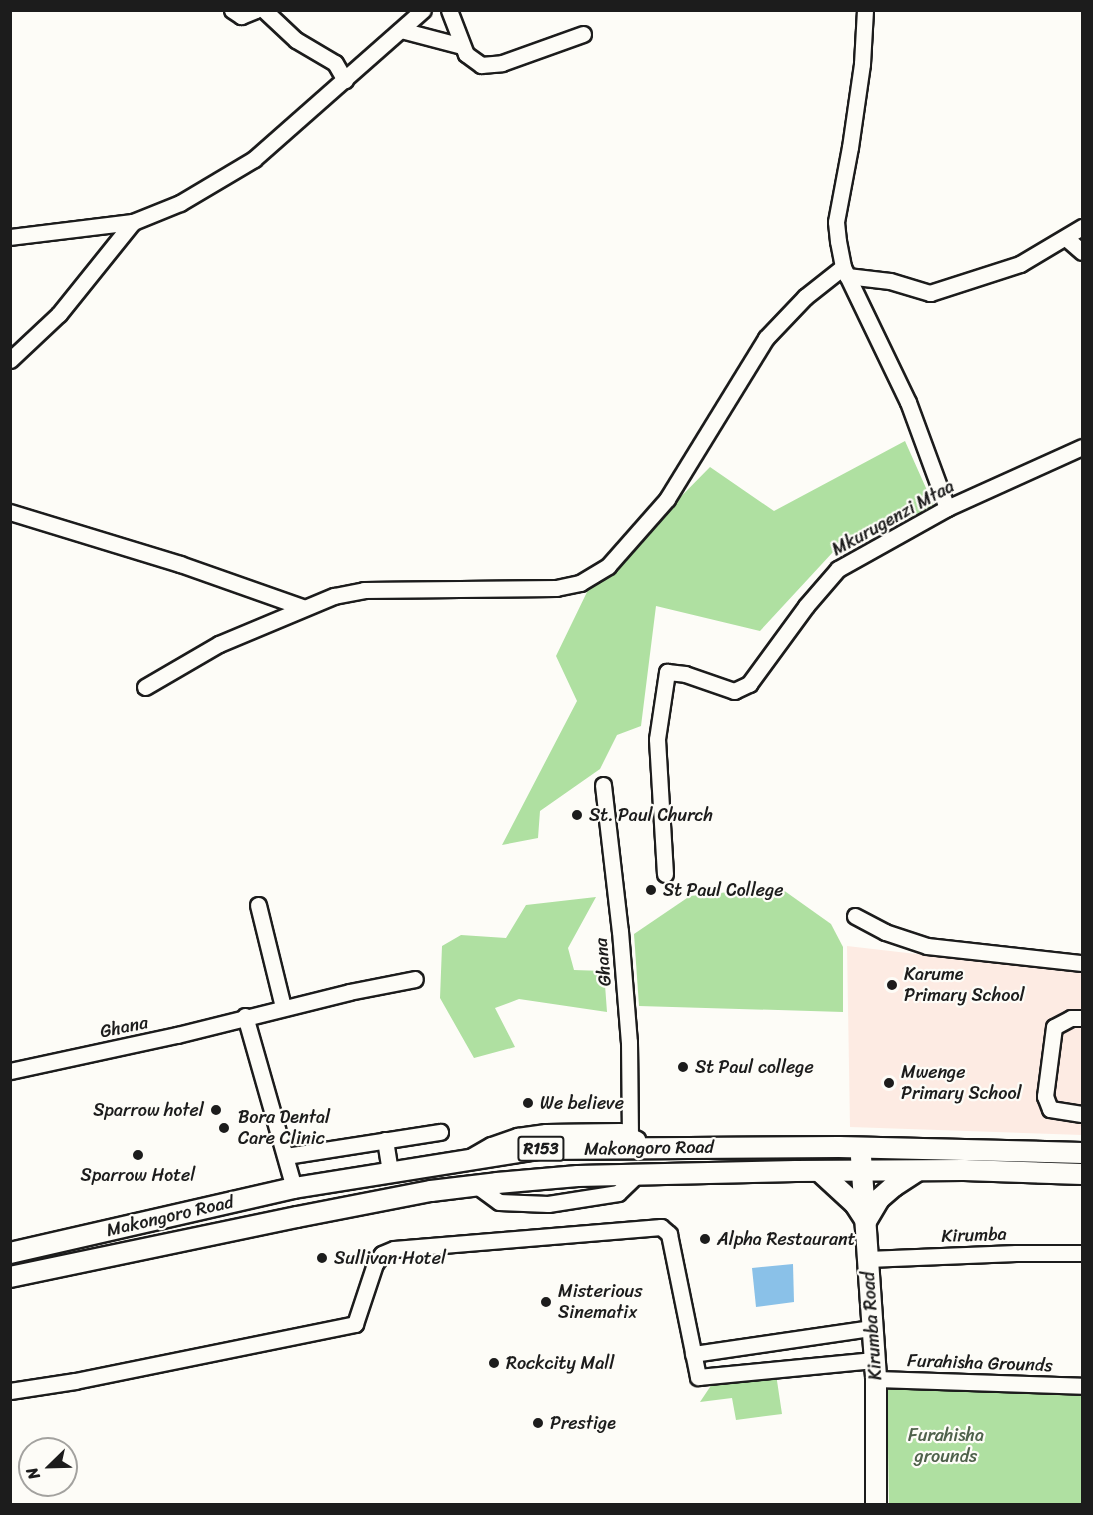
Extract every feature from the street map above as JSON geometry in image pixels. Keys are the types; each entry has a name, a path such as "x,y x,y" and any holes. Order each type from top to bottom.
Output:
{"main road":[{"name":"Makongoro Road","path":"10,1253 294,1188 537,1149 637,1141 1083,1153"},
{"name":"Kirumba Road","path":"861,1148 875,1370 876,1504"},
{"name":"Makongoro Road","path":"10,1277 431,1191 578,1176 862,1170 1083,1174"},
{"path":"819,1171 855,1204 866,1221 879,1199 917,1171"}],"street":[{"path":"232,10 241,16 256,10"},
{"path":"264,10 296,40 335,63 345,80"},
{"path":"10,237 133,222 180,203 254,159 423,10"},
{"path":"449,10 462,46 472,60 481,66 502,63 583,34"},
{"path":"865,10 855,112 836,222 845,272 908,402 947,508"},
{"path":"401,30 462,46"},
{"path":"10,360 59,314 133,222"},
{"path":"145,687 219,644 302,607 364,590 556,588 580,584 608,566 667,499 766,338 805,297 845,272 890,281 930,293 1020,264 1083,227"},
{"path":"1065,238 1083,252"},
{"name":"Mkurugenzi Mtaa","path":"665,874 657,739 667,672 685,674 734,691 749,684 758,669 838,569 947,508 1083,447"},
{"path":"10,512 214,575 302,607"},
{"name":"Ghana","path":"603,785 620,931 637,1141"},
{"path":"258,905 283,1007"},
{"path":"855,916 885,932 927,946 1083,963"},
{"name":"Ghana","path":"10,1071 177,1035 283,1007 415,979"},
{"path":"245,1016 294,1188"},
{"path":"1083,1018 1071,1018 1054,1027 1045,1096 1050,1109 1083,1114"},
{"path":"286,1156 440,1132"},
{"path":"385,1140 390,1173"},
{"path":"10,1391 75,1381 355,1324 375,1264 382,1254 394,1249 661,1227 669,1234 693,1354 871,1328"},
{"name":"Kirumba","path":"867,1259 1017,1253 1083,1253"},
{"name":"Furahisha Grounds","path":"693,1354 695,1373 701,1378 829,1362 875,1370 1083,1386"}],"shaded area":[{"path":"847,946 1082,973 1082,1135 850,1127"}],"green space":[{"path":"905,441 934,506 833,552 760,631 656,606 641,726 617,735 600,769 540,811 538,838 502,845 577,701 556,656 587,592 710,467 774,511"},
{"path":"779,887 831,924 843,947 843,1012 639,1006 634,934 690,896"},
{"path":"596,897 568,948 574,970 604,971 607,1012 519,999 495,1008 515,1047 474,1058 440,998 442,946 461,935 506,938 526,905"},
{"path":"776,1374 782,1414 736,1420 732,1398 700,1402 712,1384"},
{"name":"Furahisha grounds","path":"887,1387 1082,1394 1082,1504 889,1504"}],"water":[{"path":"793,1264 794,1302 756,1307 752,1268"}],"place":[{"name":"St. Paul Church","path":"577,815"},
{"name":"St Paul College","path":"651,890"},
{"name":"Karume Primary School","path":"892,985"},
{"name":"St Paul college","path":"683,1067"},
{"name":"Mwenge Primary School","path":"889,1083"},
{"name":"We believe","path":"528,1103"},
{"name":"Sparrow hotel","path":"216,1110"},
{"name":"Bora Dental Care Clinic","path":"224,1128"},
{"name":"Sparrow Hotel","path":"138,1155"},
{"name":"Alpha Restaurant","path":"705,1239"},
{"name":"Sullivan Hotel","path":"322,1258"},
{"name":"Misterious Sinematix","path":"546,1302"},
{"name":"Rockcity Mall","path":"494,1363"},
{"name":"Prestige","path":"538,1423"}]}
